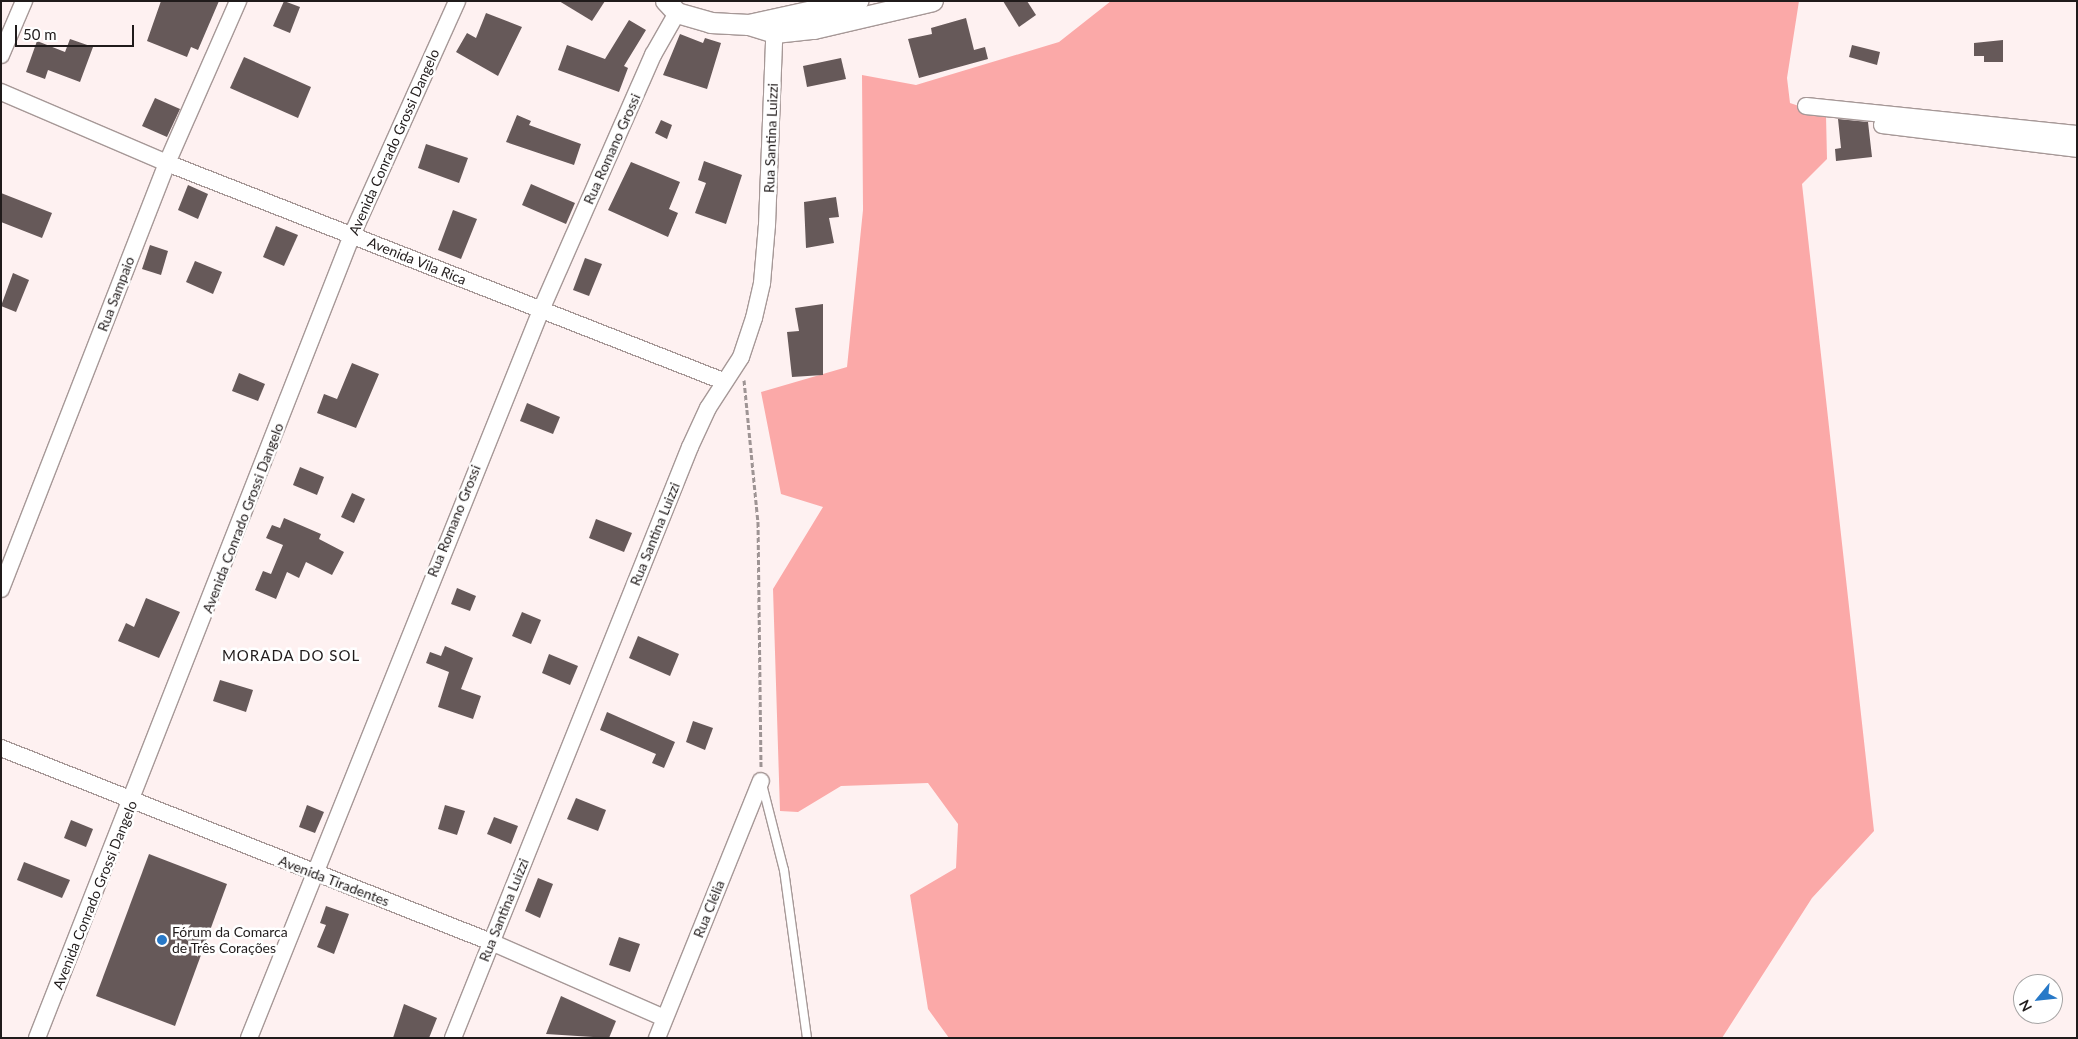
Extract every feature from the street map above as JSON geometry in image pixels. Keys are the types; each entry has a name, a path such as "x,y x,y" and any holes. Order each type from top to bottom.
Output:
{"street":[{"path":"1,55 24,1"},
{"name":"Rua Sampaio","path":"1,589 167,163 238,1"},
{"name":"Avenida Conrado Grossi Dangelo","path":"37,1038 133,802 352,234 457,1"},
{"path":"775,24 858,1"},
{"path":"672,7 711,23 775,24 814,29 933,1"},
{"name":"Rua Romano Grossi","path":"249,1038 541,310 653,55 672,7"},
{"name":"Rua Santina Luizzi","path":"453,1038 690,447 723,382 741,357 762,283 775,24"},
{"name":"Avenida Vila Rica","path":"1,92 167,163 352,234 723,382"},
{"path":"1806,106 2077,134"},
{"path":"1882,125 2077,148"},
{"name":"Avenida Tiradentes","path":"1,748 133,802 491,942 664,1018"},
{"name":"Rua Clélia","path":"657,1038 761,781"}],"lane":[{"path":"761,781 784,870 807,1038"}],"path":[{"path":"741,357 758,522 761,781"}],"shaded area":[{"path":"1111,1 1799,1 1787,78 1790,103 1826,115 1827,159 1802,184 1874,831 1812,898 1722,1038 949,1038 928,1009 910,895 956,868 958,824 928,783 841,786 798,812 780,811 773,589 823,507 781,494 761,392 847,367 863,210 862,75 916,85 1059,42"}],"building":[{"path":"161,1 219,1 198,50 191,47 187,57 147,41"},
{"path":"284,1 300,7 290,33 273,26"},
{"path":"559,1 605,1 592,21"},
{"path":"1003,1 1027,1 1036,15 1019,27"},
{"path":"486,13 522,27 498,76 456,52 467,33 476,38"},
{"path":"966,18 974,50 985,47 988,59 919,78 908,39 932,34 931,28"},
{"path":"629,20 646,30 624,66 628,68 619,92 558,70 567,45 605,59"},
{"path":"680,34 703,43 705,38 721,43 707,89 663,75"},
{"path":"70,39 93,47 80,82 48,70 45,79 26,72 37,41 65,52"},
{"path":"2003,40 2003,62 1984,62 1984,56 1974,56 1974,43"},
{"path":"1852,45 1880,52 1877,65 1849,57"},
{"path":"244,57 311,87 298,118 230,88"},
{"path":"841,58 846,79 807,87 803,66"},
{"path":"155,98 180,109 167,137 142,126"},
{"path":"517,115 531,121 529,125 581,144 574,165 506,142"},
{"path":"1838,119 1868,122 1872,157 1836,161 1835,149 1841,148"},
{"path":"661,120 672,125 667,139 655,133"},
{"path":"426,144 468,158 459,183 418,168"},
{"path":"704,161 742,175 726,224 695,213 706,183 698,180"},
{"path":"631,162 680,182 669,209 678,213 668,237 608,210"},
{"path":"531,184 575,203 566,224 522,205"},
{"path":"188,185 208,194 198,219 178,210"},
{"path":"1,193 52,213 42,238 1,222"},
{"path":"836,197 839,217 829,218 834,243 806,248 804,202"},
{"path":"453,210 477,219 461,259 438,250"},
{"path":"276,226 298,235 284,266 263,257"},
{"path":"150,245 168,251 161,275 142,269"},
{"path":"585,258 602,264 589,296 573,290"},
{"path":"195,261 222,272 213,294 186,282"},
{"path":"13,273 29,280 16,312 1,306"},
{"path":"823,304 823,375 792,377 787,332 799,331 795,308"},
{"path":"352,363 379,374 356,428 317,413 324,394 337,399"},
{"path":"239,373 265,384 258,401 232,391"},
{"path":"527,403 560,417 553,434 520,421"},
{"path":"300,467 324,477 317,495 293,485"},
{"path":"352,493 365,499 354,523 341,517"},
{"path":"284,518 321,534 319,539 344,552 332,575 306,562 299,578 287,572 276,599 255,590 263,571 271,574 283,545 266,538 272,525 280,528"},
{"path":"596,519 632,533 624,552 589,538"},
{"path":"457,588 476,596 470,611 451,604"},
{"path":"146,598 180,612 159,658 118,641 126,623 134,627"},
{"path":"522,612 541,620 531,644 512,636"},
{"path":"638,636 679,654 670,676 629,658"},
{"path":"445,646 473,658 461,689 481,696 473,719 438,707 449,672 426,663 430,652 441,656"},
{"path":"549,654 578,666 570,685 542,673"},
{"path":"220,680 253,690 246,712 213,701"},
{"path":"607,712 675,742 664,768 652,763 656,754 600,730"},
{"path":"693,721 713,728 705,750 686,742"},
{"path":"576,798 606,810 598,831 567,819"},
{"path":"307,805 324,812 315,833 299,827"},
{"path":"445,805 465,811 457,835 438,829"},
{"path":"494,817 518,826 511,844 487,834"},
{"path":"71,820 93,829 86,847 64,838"},
{"name":"Fórum da Comarca de Três Corações","path":"149,854 227,884 175,1026 96,996"},
{"path":"24,862 70,880 62,898 17,880"},
{"path":"538,878 553,884 540,918 525,911"},
{"path":"326,906 349,914 334,954 317,947 326,925 320,923"},
{"path":"619,937 640,944 630,972 609,965"},
{"path":"561,996 616,1021 609,1038 546,1034"},
{"path":"404,1004 437,1018 429,1038 393,1038"}],"place":[{"name":"Fórum da Comarca de Três Corações","path":"162,940"}],"district":[{"name":"MORADA DO SOL","path":"291,656"}]}
